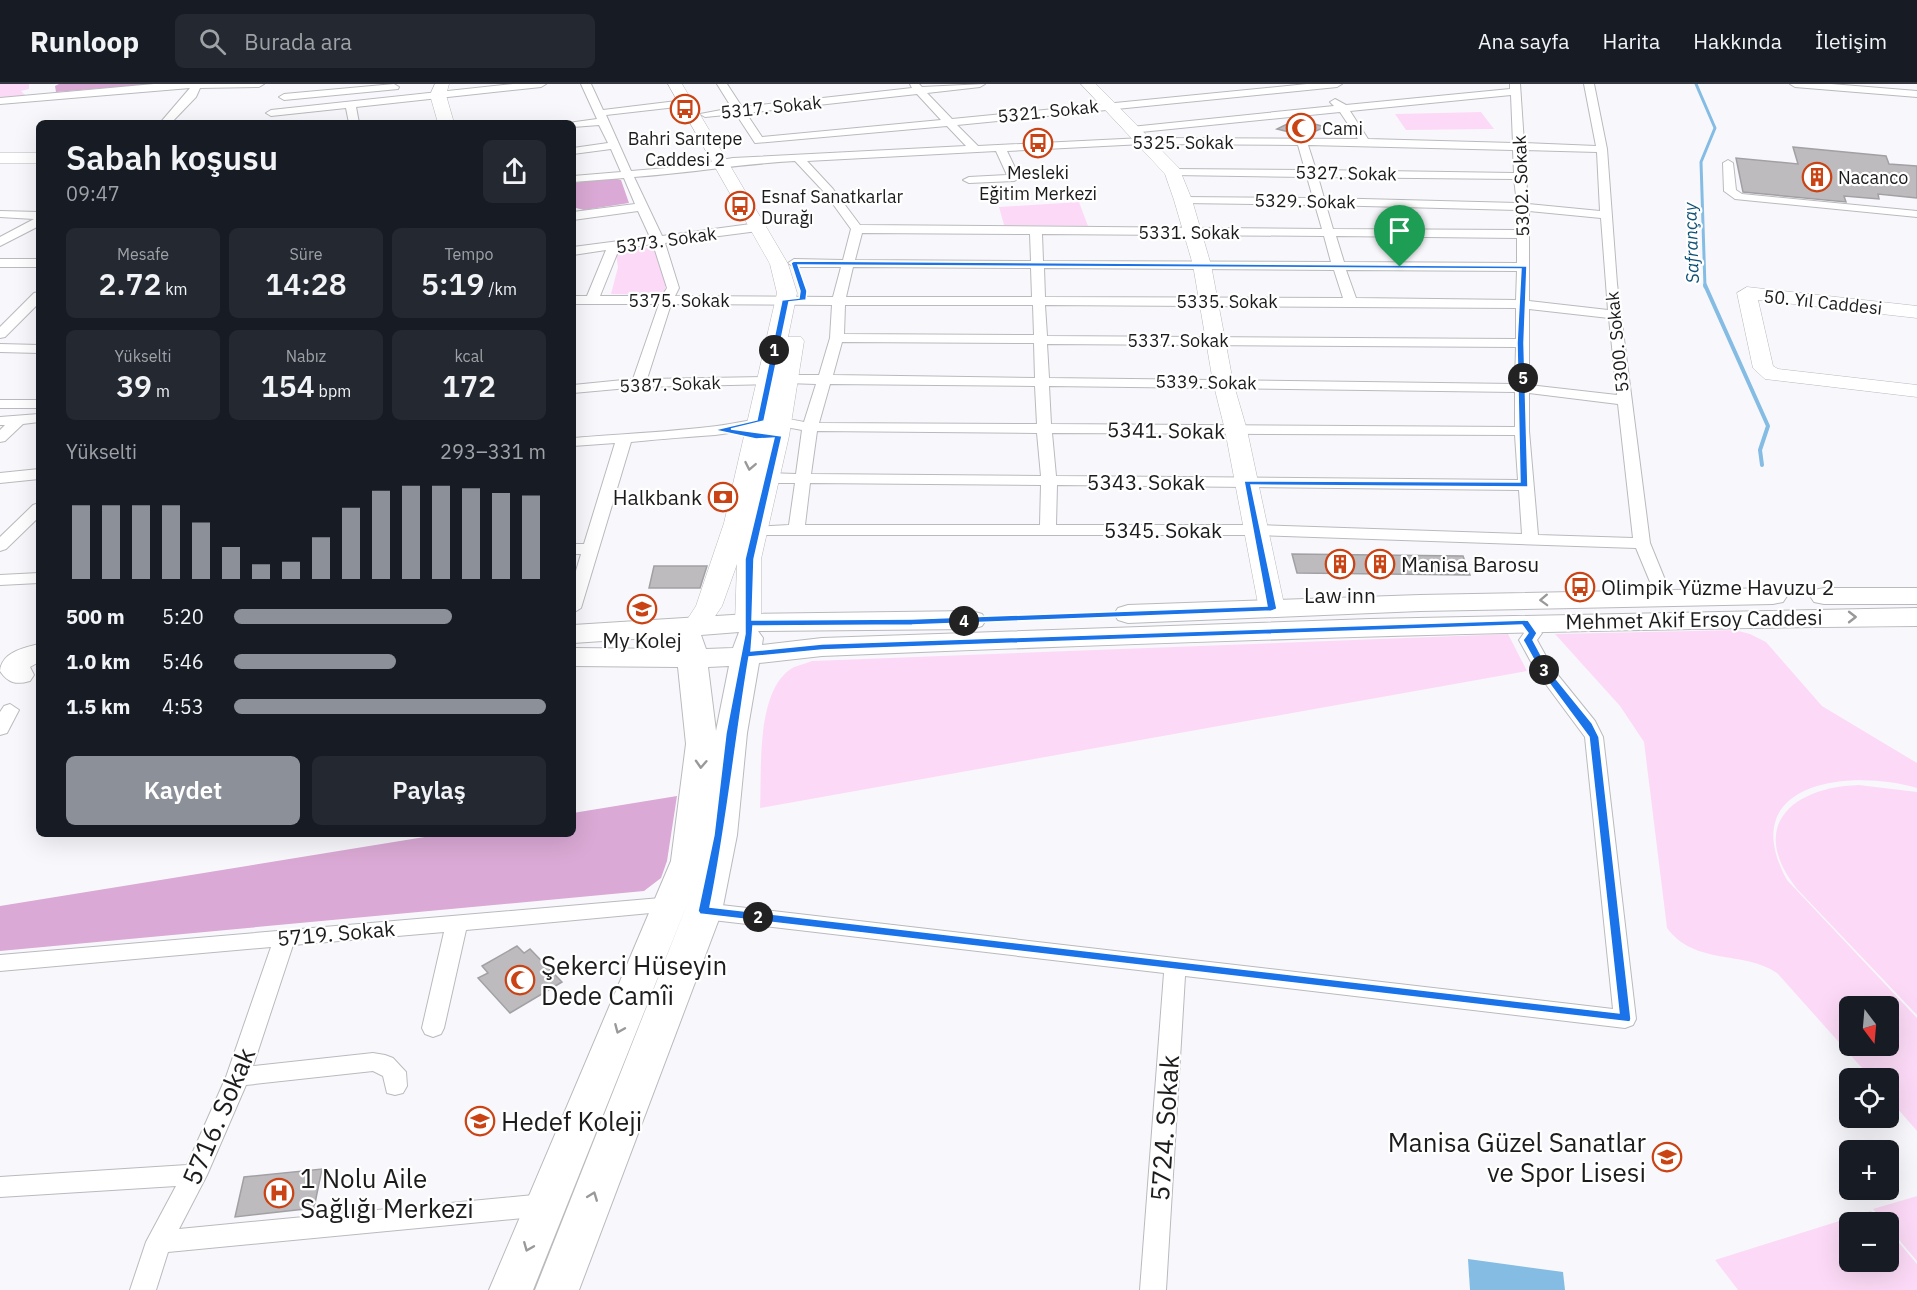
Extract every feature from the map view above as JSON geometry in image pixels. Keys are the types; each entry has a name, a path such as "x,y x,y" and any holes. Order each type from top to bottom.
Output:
{"main road":[{"path":"557,1290 688,907 722,820 731,733 749,634 748,573 767,477 769,429 794,300 779,264 758,227 705,114 675,84"},
{"path":"1088,84 1173,172 1183,200 1202,265 1223,382 1236,430 1272,609"},
{"path":"440,89 445,120"},
{"path":"686,93 728,165 794,263 804,291 794,300"},
{"path":"0,158 36,158"},
{"name":"50. Yıl Caddesi","path":"1917,312 1747,294 1763,368 1772,375 1917,391"},
{"path":"511,1290 544,1205 688,907 688,861 702,744 690,643 696,626 706,613 769,429"},
{"name":"Mehmet Akif Ersoy Caddesi","path":"576,634 748,623 912,622 1664,597 1917,596"},
{"name":"Mehmet Akif Ersoy Caddesi","path":"576,657 654,655 693,658 822,647 1525,622 1754,617 1917,617"},
{"path":"731,733 750,690 763,676 783,659 822,647"},
{"path":"654,655 678,669 698,706"}],"street":[{"path":"0,101 107,90 259,84"},
{"path":"265,120 294,84"},
{"path":"271,113 351,105 440,89 541,84"},
{"path":"586,84 602,117 612,146 658,241 673,288 666,301 639,383"},
{"path":"722,84 738,110"},
{"name":"5317. Sokak","path":"705,114 915,87 980,84"},
{"name":"5321. Sokak","path":"738,110 759,141 1336,84"},
{"name":"5300. Sokak","path":"1588,84 1602,149 1623,400 1642,543 1664,597"},
{"path":"1795,84 1917,94"},
{"path":"168,120 192,95 197,85"},
{"path":"1314,85 1343,108 1365,142"},
{"path":"284,97 394,87"},
{"path":"915,87 945,122 974,148"},
{"path":"1137,136 1343,108 1515,88"},
{"name":"5302. Sokak","path":"1515,88 1519,177 1523,207 1524,267 1520,343 1523,388 1522,431 1530,539"},
{"path":"576,123 686,93"},
{"path":"351,105 354,120"},
{"name":"5325. Sokak","path":"576,179 800,159 1000,148 1137,136 1602,149"},
{"path":"1302,142 1321,202 1327,233 1351,302"},
{"path":"576,151 612,146"},
{"path":"969,180 1014,178 1000,148"},
{"path":"796,530 810,427 822,380 837,338 839,300 857,229 829,191 800,159"},
{"path":"1728,163 1730,191 1739,197 1917,214"},
{"name":"5327. Sokak","path":"1173,172 1311,172 1519,177"},
{"name":"5329. Sokak","path":"1183,200 1492,204 1606,215"},
{"path":"576,216 641,207"},
{"path":"0,214 36,216"},
{"path":"0,242 36,223"},
{"name":"5373. Sokak","path":"576,251 613,248 758,227"},
{"name":"5331. Sokak","path":"857,229 1522,234"},
{"path":"21,231 36,231"},
{"path":"1036,231 1044,428 1049,481 1048,530"},
{"path":"592,300 613,248"},
{"path":"0,263 36,263"},
{"path":"794,263 1524,267"},
{"name":"5375. Sokak","path":"576,300 839,300"},
{"name":"5335. Sokak","path":"839,300 1523,304 1615,315"},
{"path":"0,334 36,301"},
{"name":"5337. Sokak","path":"837,338 1520,343"},
{"path":"0,360 6,348 36,349"},
{"name":"5339. Sokak","path":"778,380 1223,382 1523,388 1623,400"},
{"name":"5387. Sokak","path":"576,389 639,383 778,380"},
{"path":"0,404 34,404"},
{"path":"0,421 36,418"},
{"path":"0,438 18,421"},
{"name":"5341. Sokak","path":"769,429 810,427 1522,431"},
{"path":"576,442 718,430 769,429"},
{"path":"576,599 624,439"},
{"path":"0,478 36,474"},
{"name":"5343. Sokak","path":"767,477 1525,485"},
{"path":"0,546 36,511"},
{"name":"5345. Sokak","path":"756,530 1255,530 1642,543"},
{"path":"576,549 592,549"},
{"path":"0,580 36,578"},
{"name":"5719. Sokak","path":"0,963 457,922 688,907 1625,1019 1594,737 1588,725 1545,671 1528,640 1533,633 1525,622"},
{"path":"0,729 10,710"},
{"path":"434,1028 457,922"},
{"name":"5716. Sokak","path":"143,1290 159,1242 195,1175 238,1077 285,938"},
{"name":"5724. Sokak","path":"1153,1290 1175,966"},
{"path":"238,1077 373,1062 385,1064 394,1072 395,1086"},
{"path":"0,1187 195,1175"},
{"path":"159,1242 544,1205"}],"shaded area":[{"path":"0,84 29,84 29,89 21,91 26,96 0,99"},
{"path":"59,84 154,84 56,92 55,86"},
{"path":"1481,112 1494,129 1406,130 1395,114"},
{"path":"613,178 621,180 629,203 584,210 576,208 576,183"},
{"path":"1079,202 1088,226 1004,225 999,207"},
{"path":"643,247 653,249 662,264 666,274 664,292 655,295 611,294 618,267 616,254"},
{"path":"1735,630 1750,634 1766,642 1822,706 1917,763 1917,788 1889,782 1860,780 1832,783 1806,790 1787,803 1775,822 1775,847 1787,880 1896,996 1839,996 1839,1042 1777,973 1764,966 1691,948 1678,940 1667,928 1644,742 1620,706 1555,634"},
{"path":"1508,634 1527,671 760,808 763,731 773,693 781,678 794,667 812,661"},
{"path":"1859,785 1917,792 1917,1015 1797,889 1783,867 1776,846 1777,829 1784,814 1797,802 1814,793 1835,787"},
{"path":"677,796 667,861 661,878 644,891 0,951 0,906 425,837 576,837 576,813"},
{"path":"1899,999 1917,1018 1917,1131 1899,1110 1899,1068 1862,1068 1851,1056 1899,1056"},
{"path":"1917,1196 1917,1261 1899,1240 1899,1212 1876,1212 1873,1209"},
{"path":"1839,1221 1839,1272 1899,1272 1899,1243 1917,1264 1917,1290 1738,1290 1715,1260"}],"water":[{"path":"1468,1259 1563,1272 1565,1290 1470,1290"}],"building":[{"name":"Cami","path":"1297,119 1325,127 1305,136 1277,129"},
{"name":"Nacanco","path":"1793,147 1886,156 1889,164 1917,166 1917,198 1878,194 1879,199 1844,196 1846,202 1743,192 1736,158 1798,164"},
{"name":"Manisa Barosu","path":"1292,554 1463,556 1470,575 1297,573"},
{"path":"654,566 707,566 700,588 649,588"},
{"name":"Şekerci Hüseyin Dede Camîi","path":"517,946 524,953 530,949 562,982 510,1013 478,978 488,973 482,966"},
{"name":"1 Nolu Aile Sağlığı Merkezi","path":"322,1169 314,1208 235,1217 244,1177"}],"waterway":[{"name":"Safrançay","path":"1696,84 1715,128 1701,162 1705,287"},
{"name":"Safrançay","path":"1705,285 1768,426 1760,450 1762,465"}],"place":[{"name":"Bahri Sarıtepe Caddesi 2","path":"685,109"},
{"name":"Cami","path":"1301,128"},
{"name":"Mesleki Eğitim Merkezi","path":"1038,143"},
{"name":"Nacanco","path":"1817,177"},
{"name":"Esnaf Sanatkarlar Durağı","path":"740,206"},
{"name":"Halkbank","path":"723,497"},
{"name":"Law inn","path":"1340,564"},
{"name":"Manisa Barosu","path":"1380,564"},
{"name":"Olimpik Yüzme Havuzu 2","path":"1580,587"},
{"name":"My Kolej","path":"642,609"},
{"name":"Şekerci Hüseyin Dede Camîi","path":"520,980"},
{"name":"Hedef Koleji","path":"480,1121"},
{"name":"Manisa Güzel Sanatlar ve Spor Lisesi","path":"1667,1157"},
{"name":"1 Nolu Aile Sağlığı Merkezi","path":"279,1193"}],"route":[{"path":"1400,267 794,263 804,291 802,300 786,300 760,421 718,430 756,436 778,436 749,559 748,573 748,623 749,634 748,645 745,655 731,733 720,835 704,911 1625,1019 1594,737 1588,725 1545,671 1528,640 1533,633 1525,622 822,647 745,655 746,651 748,645 748,623 965,621 1272,609 1247,482 1525,485 1520,343 1524,267 1400,267"}]}
